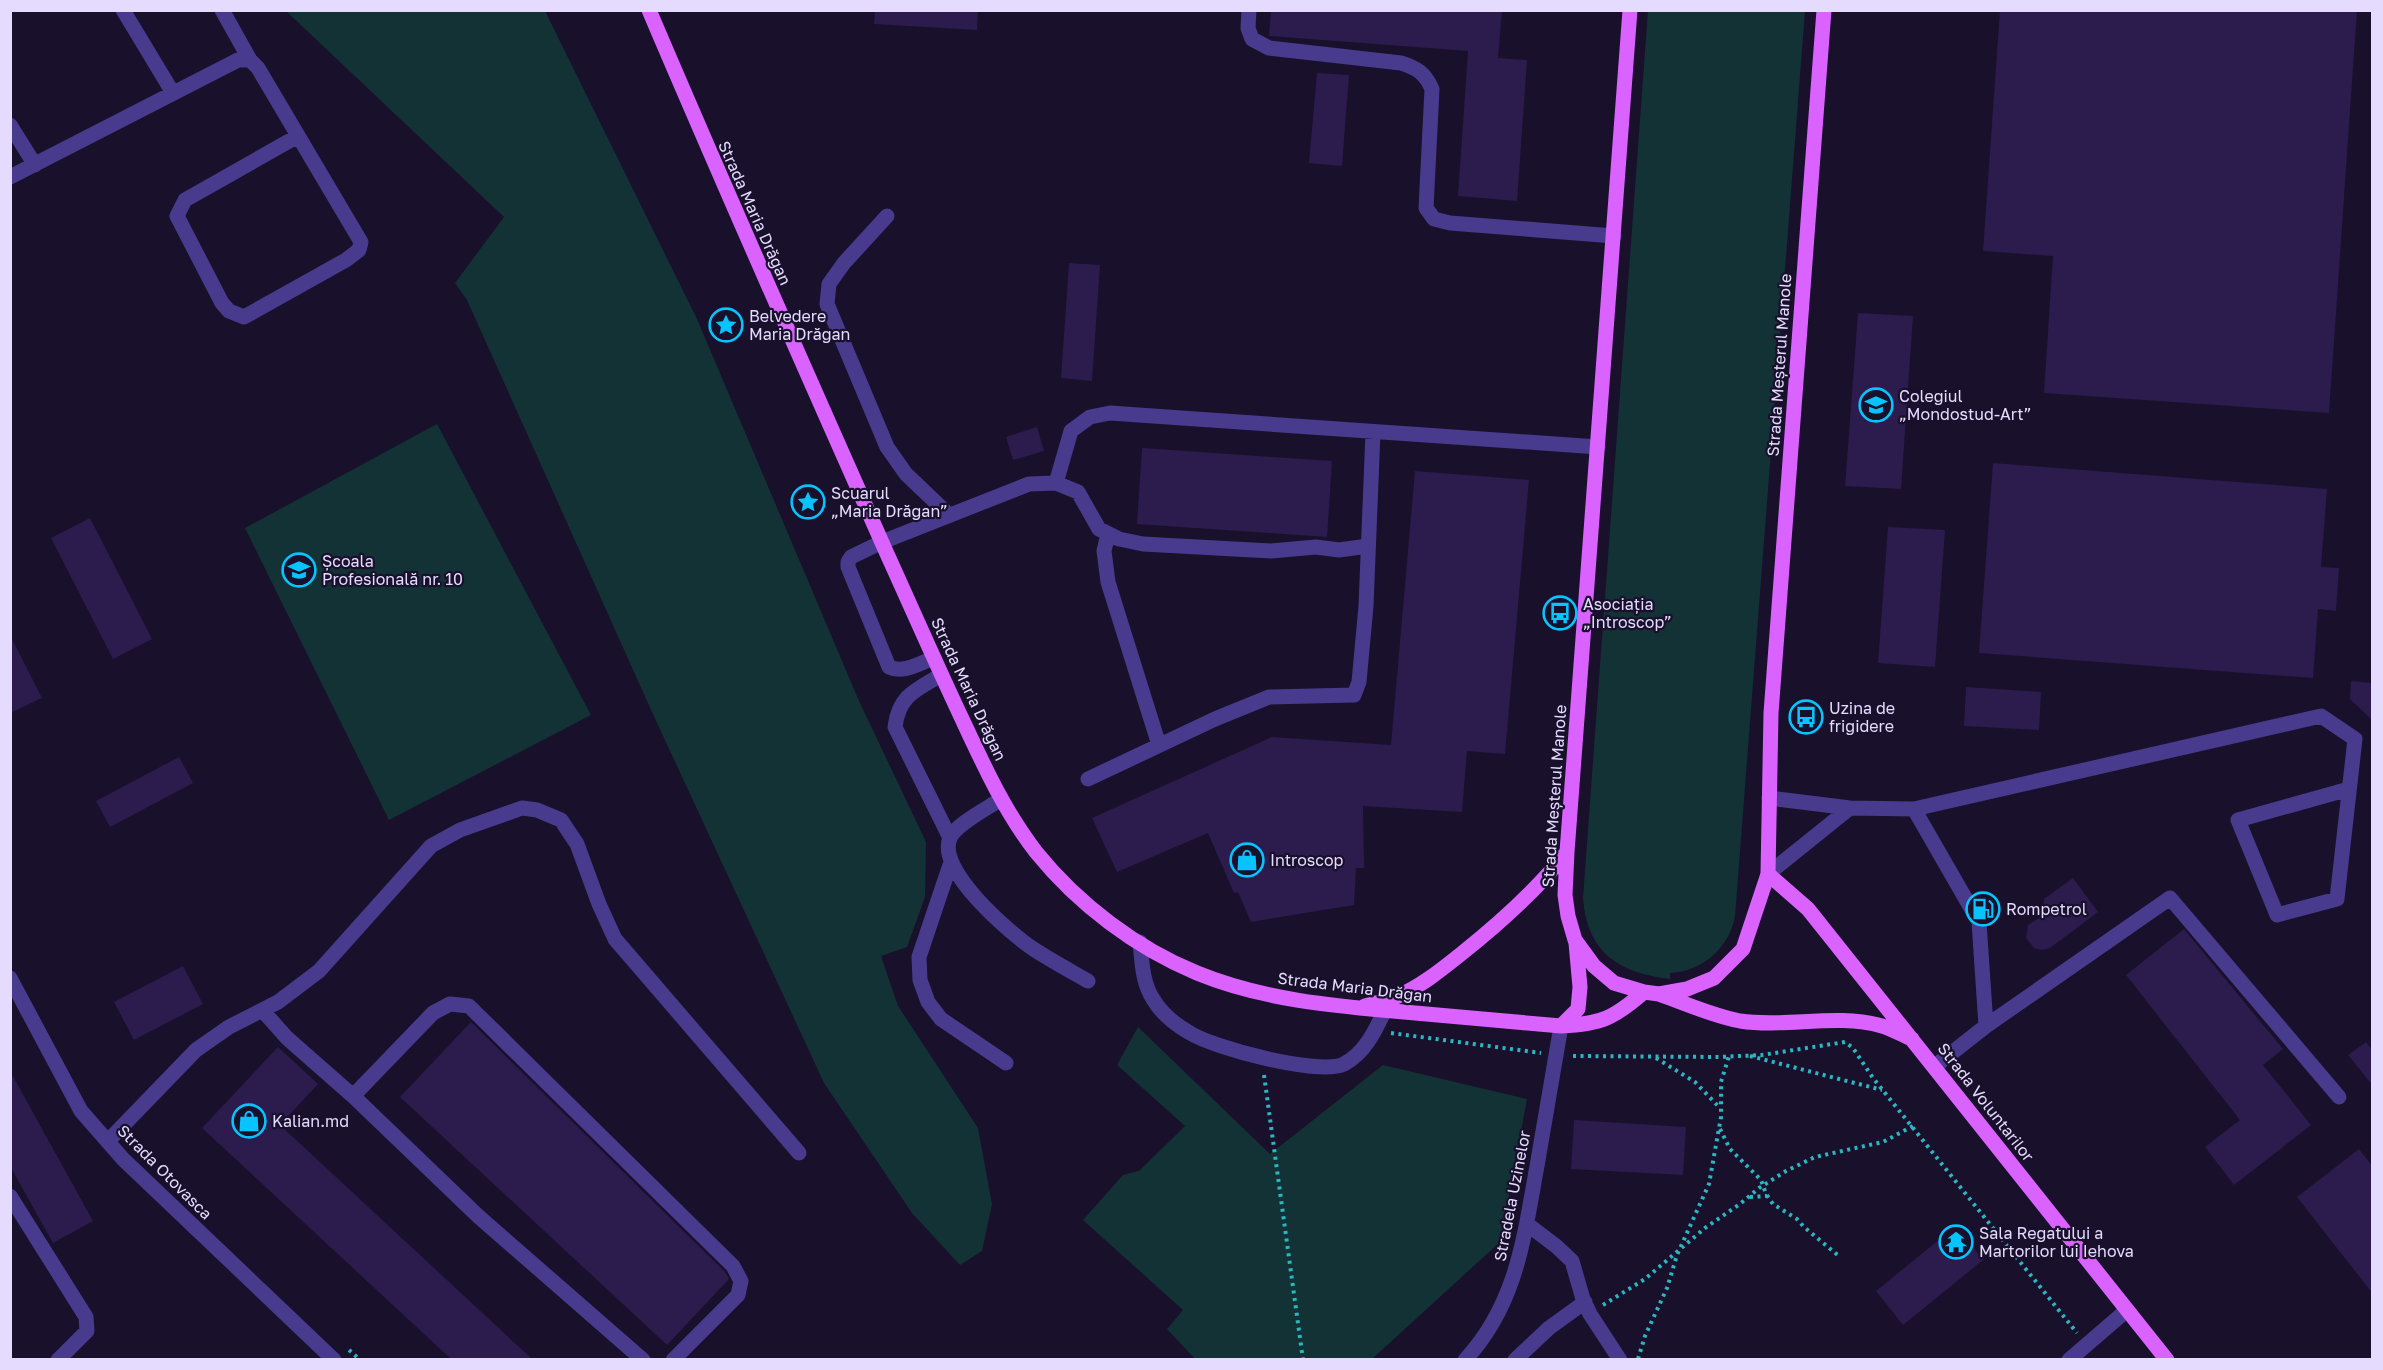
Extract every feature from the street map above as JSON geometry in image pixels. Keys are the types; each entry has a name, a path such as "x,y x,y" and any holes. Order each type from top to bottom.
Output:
{"main road":[{"name":"Strada Maria Drăgan","path":"648,10 747,240 941,675 1001,799 1038,854 1086,904 1140,942 1196,972 1246,990 1283,998 1357,1008 1562,1026 1589,1025 1609,1018 1652,993"},
{"name":"Strada Meșterul Manole","path":"1630,10 1565,895 1575,940 1594,966 1614,983 1652,993 1687,989 1714,978 1743,950 1768,874 1771,713 1824,10"},
{"path":"1357,1008 1396,997 1424,982 1450,963 1521,903 1567,852"},
{"name":"Strada Voluntarilor","path":"1768,874 1808,909 2167,1359"},
{"path":"1562,1026 1578,1009 1580,987 1575,940"},
{"path":"1652,993 1742,1021 1838,1020 1882,1026 1914,1041"}],"street":[{"path":"123,10 173,93"},
{"path":"222,10 250,60 258,68 361,242 359,250 346,260 244,317 222,303 177,216 185,200 298,136"},
{"path":"1249,10 1248,28 1252,39 1269,48 1401,63 1414,67 1426,76 1432,88 1426,208 1434,219 1450,224 1614,236"},
{"path":"10,177 238,60 250,60"},
{"path":"10,125 35,165"},
{"path":"887,216 844,263 829,284 826,304 887,447 906,474 949,515"},
{"path":"1056,483 1071,431 1090,417 1110,413 1598,447"},
{"path":"1088,779 1269,697 1354,695 1359,682 1366,606 1373,432"},
{"path":"934,658 903,670 890,667 848,567 848,562 851,557 882,542 1029,484 1056,483 1078,492 1099,529 1119,539 1143,544 1271,550 1316,547 1339,550 1368,546"},
{"path":"1108,534 1104,551 1108,582 1159,745"},
{"path":"941,675 905,697 897,713 896,727 950,838"},
{"path":"1768,798 1851,808 1914,809 2321,716 2355,739 2337,899 2277,915 2238,820 2349,789"},
{"path":"1001,799 960,827 950,838 948,851 951,862 959,877 996,918 1031,947 1088,981"},
{"path":"108,1141 196,1050 229,1027 262,1011 319,971 431,846 460,830 522,808 537,810 561,820 577,844 599,904 615,939 799,1153"},
{"path":"1768,874 1851,808"},
{"path":"1914,809 1979,922 1986,1026"},
{"path":"951,862 919,957 920,980 928,1002 940,1018 1006,1063"},
{"path":"1935,1066 1986,1026 2170,898 2339,1097"},
{"path":"1140,942 1142,972 1153,999 1168,1018 1191,1034 1230,1050 1323,1068 1342,1065 1358,1056 1375,1031 1385,1010"},
{"name":"Strada Otovasca","path":"10,978 81,1111 132,1167 334,1359"},
{"path":"353,1096 433,1012 450,1004 469,1006 733,1266 741,1281 738,1295 674,1359"},
{"path":"262,1011 287,1038 353,1096 478,1216 644,1359"},
{"name":"Stradela Uzinelor","path":"1465,1359 1493,1322 1504,1301 1520,1258 1562,1026"},
{"path":"10,1196 86,1317 87,1332 57,1359"},
{"path":"1527,1224 1556,1245 1572,1261 1587,1308 1620,1359"},
{"path":"1515,1359 1549,1328 1587,1308"},
{"path":"2069,1359 2127,1310"}],"path":[{"path":"1375,1031 1542,1053"},
{"path":"1566,1055 1746,1056 1845,1042 1853,1048 1884,1091 2087,1344"},
{"path":"1638,1359 1645,1336 1661,1303 1673,1265 1708,1184 1719,1128 1720,1086 1729,1056"},
{"path":"1746,1056 1814,1071 1884,1091"},
{"path":"1261,1057 1303,1359"},
{"path":"1654,1057 1695,1082 1721,1108"},
{"path":"1587,1308 1645,1279 1682,1246 1763,1185 1815,1157 1883,1142 1913,1126"},
{"path":"1719,1128 1730,1149 1759,1178 1767,1196 1777,1208 1797,1219 1840,1257"},
{"path":"1749,1197 1767,1196"}],"green space":[{"path":"286,11 545,11 697,319 859,701 926,842 925,897 907,947 881,956 898,1006 978,1128 992,1204 982,1251 960,1265 912,1213 824,1083 652,712 467,300 455,283 504,217"},
{"path":"1648,11 1805,11 1735,916 1727,938 1713,956 1693,968 1670,973 1670,979 1635,972 1609,957 1591,933 1583,898"},
{"path":"437,424 591,715 389,820 245,528"},
{"path":"1138,1027 1270,1154 1383,1065 1527,1099 1500,1242 1372,1359 1195,1359 1167,1329 1183,1310 1083,1220 1123,1175 1139,1171 1185,1126 1117,1065"}],"building":[{"path":"875,10 978,10 977,30 874,24"},
{"path":"1271,10 1502,10 1498,58 1527,60 1517,201 1458,196 1468,51 1269,36"},
{"path":"2000,10 2357,10 2329,413 2044,393 2053,256 1983,251"},
{"path":"1317,73 1349,75 1342,166 1309,163"},
{"path":"1069,263 1100,265 1092,381 1061,378"},
{"path":"1858,313 1913,316 1901,489 1845,486"},
{"path":"1037,427 1044,451 1013,460 1006,437"},
{"path":"1142,448 1332,461 1327,537 1137,524"},
{"path":"1993,463 2327,489 2321,567 2339,568 2336,611 2318,609 2313,678 1979,653"},
{"path":"1415,471 1529,480 1505,754 1467,751 1462,812 1363,806 1364,868 1356,868 1354,905 1251,922 1238,892 1234,893 1208,833 1117,872 1092,818 1272,737 1391,745"},
{"path":"90,518 152,639 113,659 51,538"},
{"path":"1888,527 1945,530 1935,667 1878,663"},
{"path":"10,635 42,698 10,713"},
{"path":"2351,681 2373,683 2373,721 2350,699"},
{"path":"1966,687 2041,692 2039,730 1964,726"},
{"path":"179,757 193,783 110,827 96,801"},
{"path":"2073,878 2098,912 2050,948 2042,950 2034,948 2026,938 2028,925 2042,916 2044,899"},
{"path":"2184,929 2283,1049 2263,1065 2311,1125 2234,1185 2205,1147 2240,1120 2126,975"},
{"path":"183,966 203,1004 134,1040 114,1002"},
{"path":"471,1022 725,1272 729,1279 667,1345 400,1097"},
{"path":"2366,1042 2373,1051 2373,1086 2348,1055"},
{"path":"278,1047 318,1084 280,1125 532,1359 451,1359 202,1128"},
{"path":"10,1071 93,1221 53,1243 10,1166"},
{"path":"1574,1120 1686,1127 1683,1175 1571,1169"},
{"path":"2359,1149 2373,1167 2373,1294 2297,1197"},
{"path":"1956,1226 1983,1260 1903,1325 1876,1291"}],"place":[{"name":"Belvedere Maria Drăgan","path":"726,325"},
{"name":"Colegiul „Mondostud-Art”","path":"1876,405"},
{"name":"Scuarul „Maria Drăgan”","path":"808,502"},
{"name":"Școala Profesională nr. 10","path":"299,570"},
{"name":"Asociația „Introscop”","path":"1560,613"},
{"name":"Uzina de frigidere","path":"1806,717"},
{"name":"Introscop","path":"1247,860"},
{"name":"Rompetrol","path":"1983,909"},
{"name":"Kalian.md","path":"249,1121"},
{"name":"Sala Regatului a Martorilor lui Iehova","path":"1956,1242"}]}
